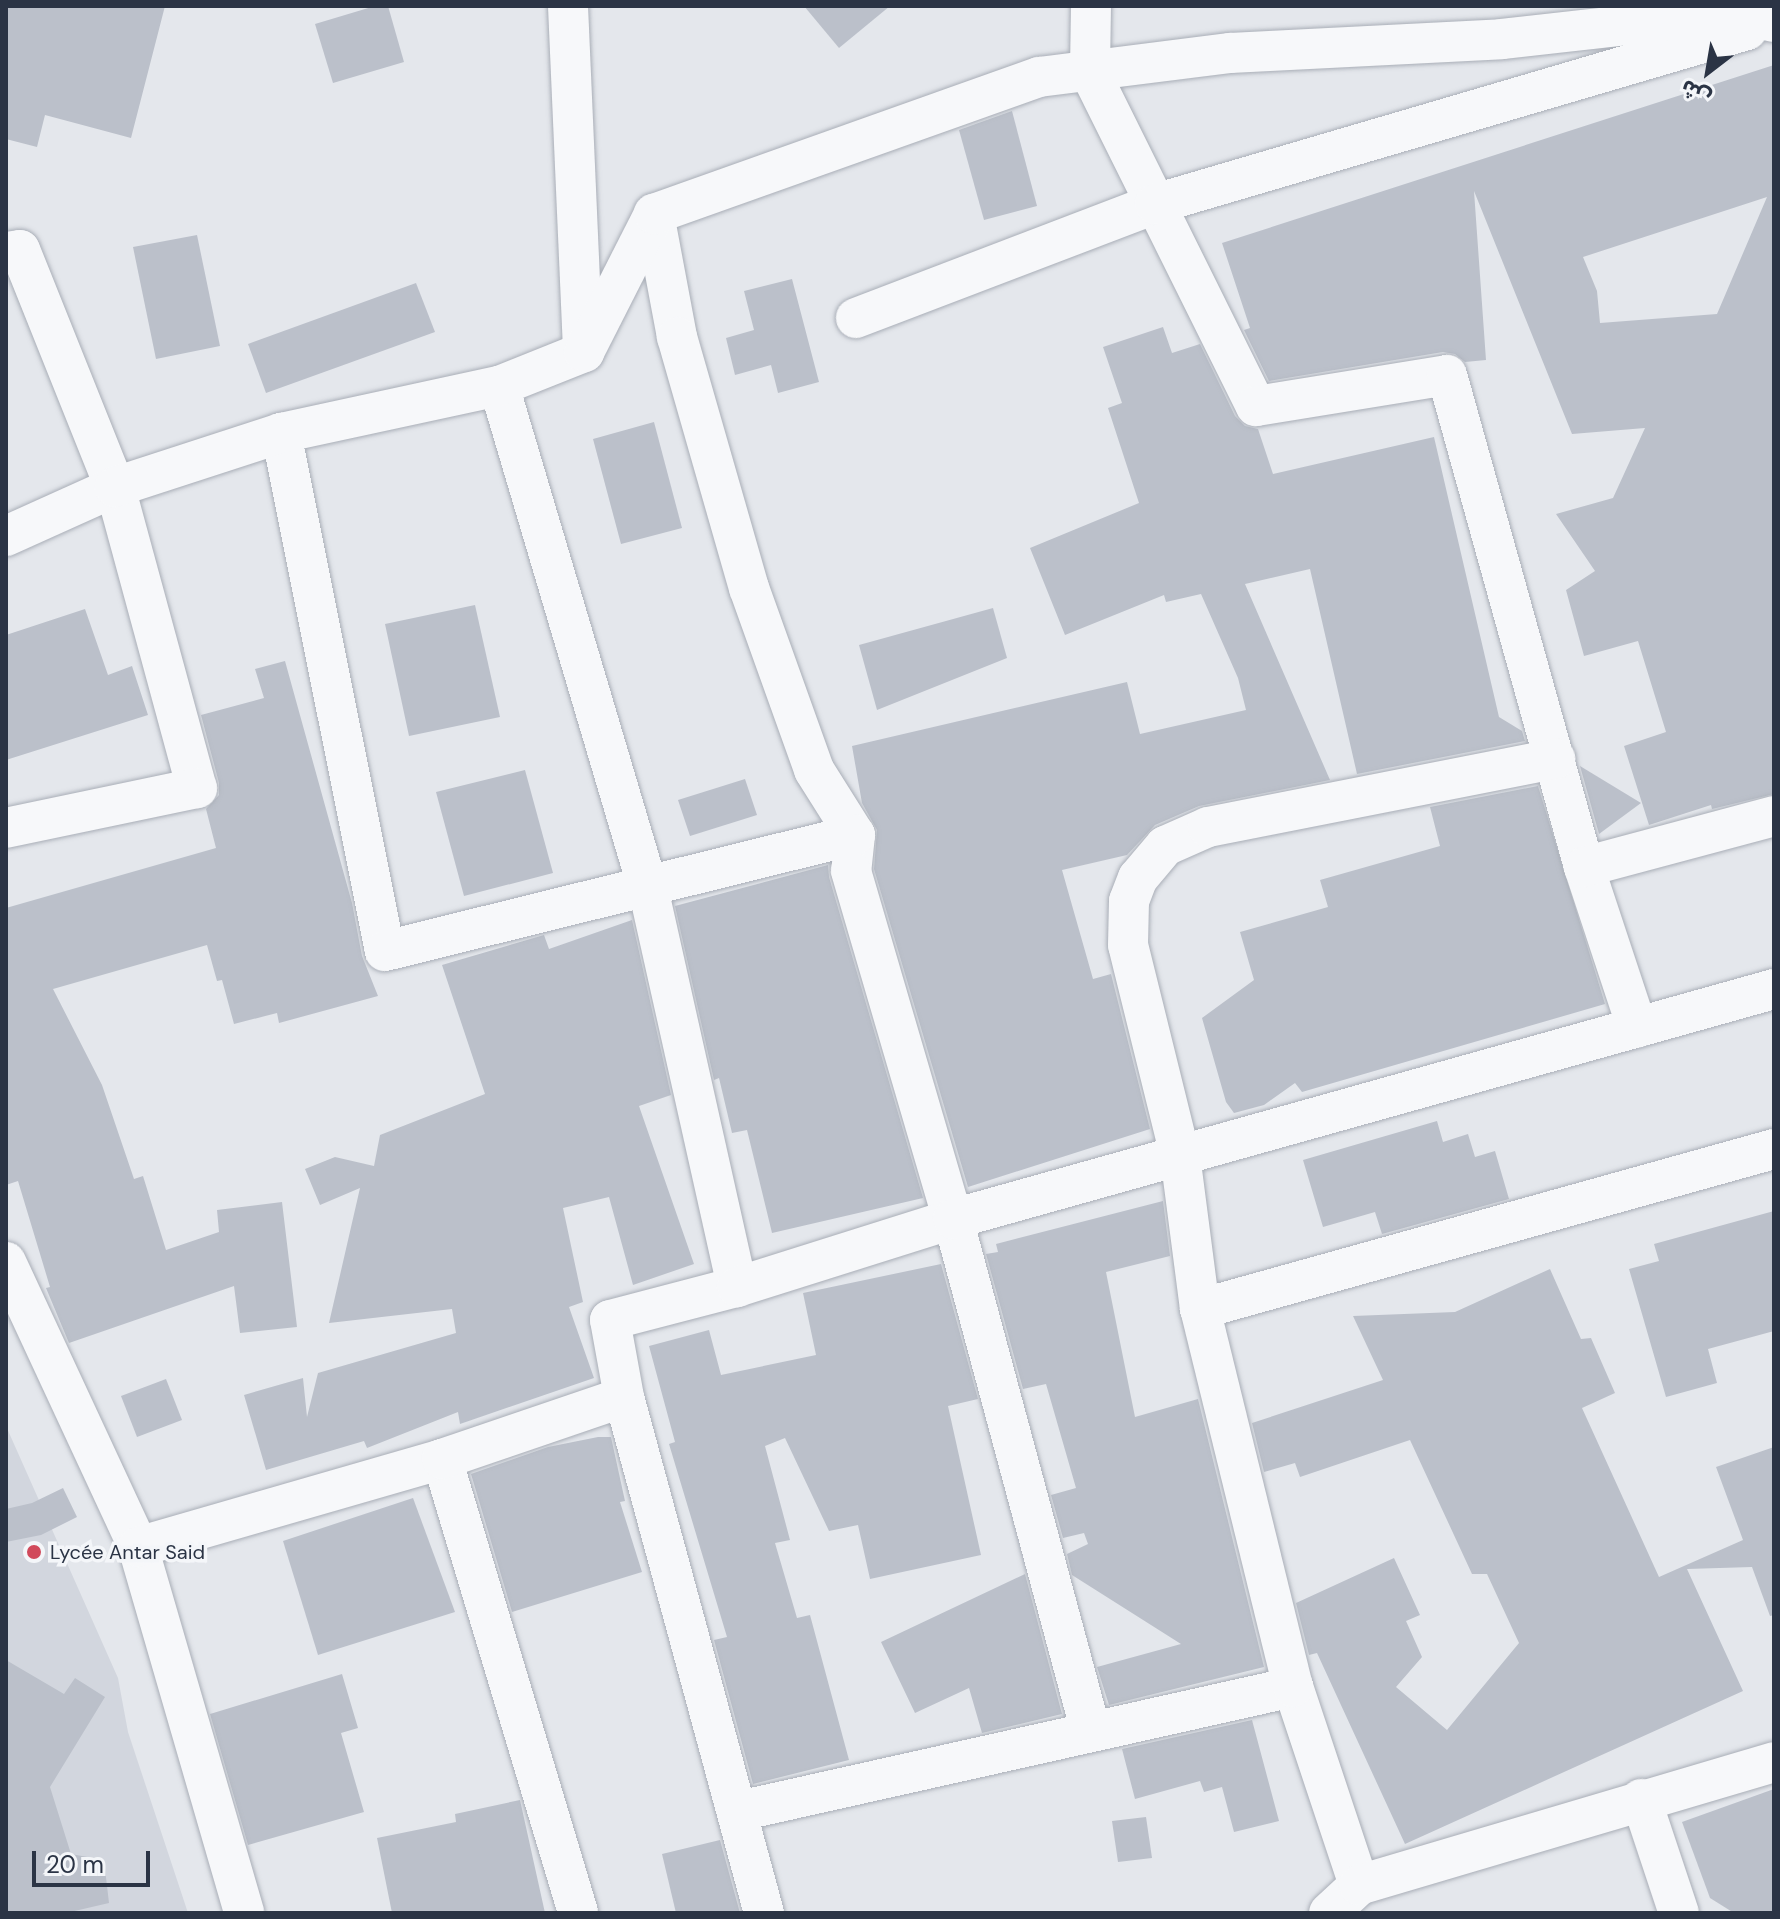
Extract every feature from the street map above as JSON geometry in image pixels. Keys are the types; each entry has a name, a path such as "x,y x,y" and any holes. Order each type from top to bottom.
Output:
{"street":[{"path":"568,6 584,352"},
{"path":"1091,6 1090,72 1256,406 1447,375 1584,867 1637,1027"},
{"path":"6,536 115,487 281,433 499,386 584,352 654,214 1039,77 1504,23 1734,9 1774,22"},
{"path":"856,318 1155,204 1774,22"},
{"path":"654,214 677,337 749,588 814,770 855,835 851,871 953,1219 1091,1732"},
{"path":"6,252 20,250 115,487 197,788 6,828"},
{"path":"499,386 648,888 737,1287"},
{"path":"281,433 385,951 855,835"},
{"path":"1359,1885 1293,1687 1200,1309 1180,1155 1128,945 1129,901 1138,878 1165,846 1208,827 1555,759"},
{"path":"1584,867 1774,816"},
{"path":"764,1913 739,1811 624,1397 610,1320 737,1287 953,1219 1774,989"},
{"path":"1200,1309 1774,1149"},
{"path":"6,1262 138,1547 244,1913"},
{"path":"138,1547 442,1459 624,1397"},
{"path":"442,1459 578,1913"},
{"path":"739,1811 1293,1687"},
{"path":"1329,1913 1359,1885 1774,1762"},
{"path":"1641,1799 1679,1913"}],"shaded area":[{"name":"Lycée Antar Said","path":"6,1426 118,1678 128,1732 188,1913 6,1913"}],"building":[{"path":"6,6 165,6 131,138 45,115 37,147 6,139"},
{"path":"375,6 388,6 404,62 333,83 315,24"},
{"path":"804,6 890,6 839,48"},
{"path":"1774,65 1774,794 1712,809 1711,805 1649,825 1624,746 1666,732 1638,641 1584,656 1566,590 1595,571 1556,514 1613,498 1645,428 1572,434 1474,191 1486,360 1465,362 1455,354 1443,352 1269,381 1244,330 1250,328 1222,243","holes":["1767,197 1717,314 1600,323 1597,291 1583,257"]},
{"path":"1012,111 1037,206 984,220 959,130"},
{"path":"197,235 220,346 156,359 133,247"},
{"path":"792,279 819,382 778,393 771,365 735,375 726,338 754,330 744,291"},
{"path":"416,283 435,332 266,393 248,344"},
{"path":"1163,327 1172,353 1200,344 1235,416 1245,426 1258,429 1273,474 1434,437 1499,717 1522,731 1525,741 1357,774 1310,569 1245,584 1330,780 1199,806 1155,825 1127,855 1062,870 1093,979 1111,974 1150,1129 968,1187 874,869 877,830 862,803 852,746 1127,682 1140,734 1246,710 1238,678 1201,594 1166,602 1164,595 1065,635 1030,548 1139,503 1108,408 1122,403 1103,347"},
{"path":"654,422 682,528 621,544 593,439"},
{"path":"475,605 500,717 409,736 385,624"},
{"path":"993,608 1007,658 877,710 859,645"},
{"path":"85,609 108,675 132,666 148,715 6,760 6,635"},
{"path":"285,661 352,903 362,956 378,996 279,1023 277,1013 234,1024 222,980 217,981 207,945 53,989 102,1085 134,1179 143,1176 166,1250 219,1232 217,1210 282,1202 297,1327 240,1333 234,1286 69,1343 46,1288 50,1287 18,1181 6,1185 6,908 216,848 206,809 219,795 219,783 201,715 264,698 255,669"},
{"path":"1580,766 1641,803 1599,834"},
{"path":"525,770 553,873 464,896 436,792"},
{"path":"745,779 757,815 690,836 678,800"},
{"path":"1538,786 1605,1004 1302,1092 1295,1083 1264,1105 1234,1113 1226,1102 1202,1018 1254,980 1240,932 1328,907 1320,880 1440,846 1430,807"},
{"path":"828,865 923,1198 772,1233 747,1130 732,1133 719,1078 714,1080 675,906"},
{"path":"632,920 671,1095 639,1106 694,1264 633,1285 609,1197 563,1208 583,1302 569,1307 594,1378 460,1424 458,1412 367,1448 364,1441 266,1470 244,1395 303,1378 307,1417 318,1373 456,1333 452,1309 329,1323 360,1188 320,1205 305,1169 335,1157 374,1166 380,1135 485,1094 442,965 544,935 549,949"},
{"path":"1437,1121 1443,1142 1468,1134 1475,1157 1495,1151 1509,1199 1382,1234 1375,1212 1323,1227 1303,1160"},
{"path":"1163,1201 1170,1256 1106,1272 1135,1417 1198,1399 1264,1667 1109,1705 1097,1667 1181,1644 1072,1575 1067,1554 1088,1544 1084,1533 1063,1538 1051,1495 1076,1488 1046,1384 1023,1389 986,1254 998,1252 996,1244"},
{"path":"1774,1211 1774,1331 1708,1349 1717,1383 1666,1397 1629,1269 1659,1261 1654,1244"},
{"path":"941,1264 978,1399 948,1406 981,1555 870,1579 858,1525 829,1531 785,1438 765,1446 790,1540 775,1543 797,1618 810,1615 849,1760 753,1784 714,1640 727,1637 669,1444 675,1442 649,1346 709,1330 721,1375 816,1355 803,1293"},
{"path":"1550,1269 1581,1339 1591,1338 1615,1393 1582,1408 1659,1577 1743,1540 1716,1467 1774,1447 1774,1615 1770,1616 1752,1567 1687,1569 1743,1691 1405,1844 1317,1653 1309,1655 1296,1603 1394,1558 1420,1615 1406,1621 1422,1657 1396,1687 1447,1730 1519,1643 1487,1574 1472,1574 1410,1440 1300,1477 1295,1463 1264,1472 1252,1423 1383,1380 1353,1316 1455,1312"},
{"path":"166,1379 182,1420 137,1437 121,1396"},
{"path":"611,1437 625,1501 620,1502 642,1572 512,1612 471,1474 548,1447"},
{"path":"63,1488 77,1517 41,1535 6,1542 6,1509 32,1503"},
{"path":"413,1498 455,1612 318,1655 283,1541"},
{"path":"1025,1574 1062,1714 982,1733 969,1688 915,1713 881,1642"},
{"path":"6,1660 64,1694 75,1678 105,1697 50,1787 71,1854 104,1860 109,1903 66,1913 6,1913"},
{"path":"342,1674 358,1728 341,1733 364,1812 248,1845 210,1714"},
{"path":"1252,1720 1279,1821 1234,1832 1222,1787 1204,1792 1200,1781 1135,1799 1122,1749"},
{"path":"1774,1789 1774,1913 1734,1913 1710,1898 1682,1822"},
{"path":"520,1800 545,1913 392,1913 377,1838 456,1822 455,1814"},
{"path":"1146,1817 1152,1858 1118,1862 1112,1821"},
{"path":"720,1840 740,1913 676,1913 662,1854"}],"place":[{"name":"Lycée Antar Said","path":"34,1552"}]}
